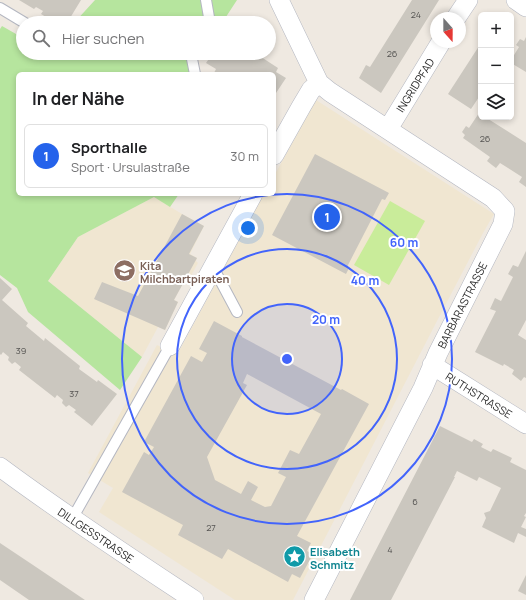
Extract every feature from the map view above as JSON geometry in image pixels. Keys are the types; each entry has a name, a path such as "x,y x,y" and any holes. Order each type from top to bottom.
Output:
{"street":[{"path":"276,151 311,90 320,83 279,0"},
{"path":"460,12 468,0"},
{"path":"516,0 526,7"},
{"name":"INGRIDPFAD","path":"388,129 437,48"},
{"name":"BARBARASTRASSE","path":"314,600 423,388 432,365 503,224 505,211 492,198 330,92 320,83"},
{"path":"170,346 252,196"},
{"name":"RUTHSTRASSE","path":"432,365 526,424"},
{"name":"DILLGESSTRASSE","path":"0,467 175,595 194,600"}],"lane":[{"path":"206,0 209,16"},
{"path":"0,8 16,18"},
{"path":"192,60 195,72"},
{"path":"213,267 236,312"},
{"path":"72,519 170,346"}],"shaded area":[{"path":"316,100 494,214 293,600 235,600 99,512 113,488 88,473 157,345 177,355 263,196 276,196 276,172"},
{"name":"Kita Milchbartpiraten","path":"154,197 204,226 190,254 197,258 196,261 198,263 188,281 185,279 174,300 178,302 165,330 158,327 142,357 48,281 78,237"}],"green space":[{"path":"95,0 237,0 227,16 80,16"},
{"path":"2,26 16,34 16,60 197,60 196,62 198,72 16,72 16,196 178,196 170,207 154,197 78,237 48,281 142,357 120,390 28,312 17,288 0,275 0,29"},
{"path":"390,201 425,221 389,285 354,265"}],"building":[{"path":"19,0 81,0 71,16 44,16 41,14 43,11 36,7 34,9"},
{"path":"412,0 439,0 432,12 430,12 430,14 381,93 359,78 366,65 370,67"},
{"path":"526,37 526,72 514,65 514,55 519,47 516,45 520,39 524,41"},
{"path":"478,48 478,98 471,109 448,94"},
{"path":"208,60 266,60 278,68 276,72 214,72 216,69 206,63"},
{"path":"276,72 286,78 276,93"},
{"path":"478,114 478,120 490,120 526,143 526,187 519,182 522,177 500,163 496,168 487,161 490,157 463,138 465,135 462,132 466,126 469,128"},
{"path":"315,154 389,193 385,200 382,199 347,267 349,268 346,274 272,235"},
{"path":"182,214 204,226 189,254 197,258 174,300 178,302 165,330 94,299 102,282 138,296"},
{"path":"526,251 526,320 518,335 526,340 526,378 524,377 521,381 512,374 514,370 504,364 503,366 475,352 496,311 490,309 495,298 501,301 513,277 508,274 513,265 518,267"},
{"path":"0,278 12,289 2,300 28,323 26,326 44,341 45,338 80,366 79,369 97,382 98,380 117,394 92,426 74,412 76,410 69,405 66,407 62,403 63,400 57,395 55,398 19,370 21,367 15,362 12,364 8,360 9,357 3,352 1,355 0,354"},
{"path":"214,321 369,404 297,536 311,543 307,551 313,554 300,578 292,574 288,582 228,549 222,559 178,535 183,525 122,492 144,452 149,455 154,447 144,442 191,356 202,362 207,353 199,349","holes":["247,374 321,414 299,454 290,450 278,473 286,477 271,506 265,507 251,500 258,487 248,481 241,494 215,480 207,457 247,385 243,383"]},
{"path":"440,426 472,442 474,439 483,444 481,447 491,452 493,449 512,458 510,462 526,470 526,513 524,516 526,517 521,527 526,529 526,537 518,533 514,543 482,527 486,518 484,513 490,511 501,488 479,477 477,481 457,471 391,600 350,600"},
{"path":"0,543 85,600 29,600 0,580"},
{"path":"526,575 526,595 518,591"}],"place":[{"name":"Sporthalle","path":"327,217"},
{"name":"Kita Milchbartpiraten","path":"124,271"},
{"name":"Elisabeth Schmitz","path":"295,557"}]}
